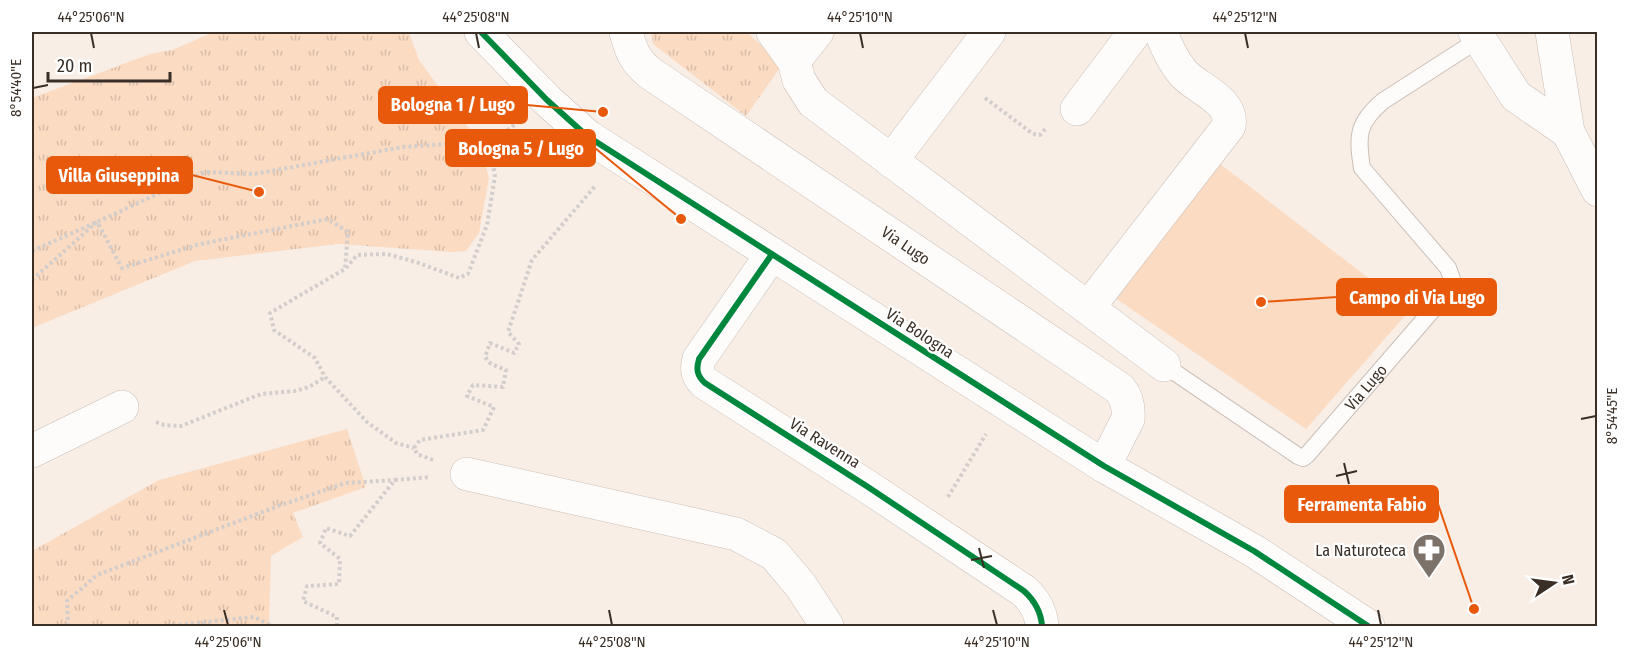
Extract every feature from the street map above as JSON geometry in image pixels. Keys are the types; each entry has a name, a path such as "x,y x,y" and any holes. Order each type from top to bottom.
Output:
{"street":[{"name":"Via Bologna","path":"481,32 547,100 586,136 1104,466 1254,551 1368,627"},
{"name":"Via Lugo","path":"773,32 794,62 799,80 813,102 1164,365"},
{"path":"794,62 817,32"},
{"path":"891,161 989,32"},
{"path":"1077,109 1135,32"},
{"path":"1088,308 1229,126 1228,110 1183,73 1166,46 1161,32"},
{"path":"1552,32 1568,132 1598,190"},
{"path":"1478,35 1516,96 1568,132"},
{"name":"Via Lugo","path":"626,36 633,55 650,73 1120,389 1126,399 1128,419 1104,466"},
{"name":"Via Ravenna","path":"772,254 700,357 698,375 703,382 868,486 1026,593 1034,601 1040,613 1042,627"},
{"path":"32,451 123,407"},
{"path":"449,471 736,534 774,554 801,586 827,627"}],"lane":[{"name":"Via Lugo","path":"1164,365 1302,458 1307,455 1435,308 1449,291 1452,279 1448,268 1362,168 1359,150 1360,130 1369,112 1478,35"}],"path":[{"path":"956,76 1033,134 1040,135 1063,108 1077,109"},
{"path":"32,251 205,172 254,174 403,147 489,141 504,133 547,100"},
{"path":"449,471 417,454 414,448 396,443 368,422 325,377 315,358 274,330 270,313 345,269 357,255 387,254 459,278 468,274 488,225 495,176 489,141"},
{"path":"414,448 420,440 483,429 494,407 467,396 473,385 503,387 507,370 491,364 485,357 490,343 514,353 519,344 508,332 531,260 620,157"},
{"path":"97,222 122,268 200,244 328,219 348,231 345,269"},
{"path":"32,280 97,222"},
{"path":"123,407 164,425 182,426 261,393 295,391 309,387 325,377"},
{"path":"929,528 1005,403"},
{"path":"68,627 67,601 97,575 281,505 346,483 395,480 449,471"},
{"path":"337,627 337,617 303,601 307,586 339,584 340,559 320,543 326,528 350,536 395,480"},
{"path":"167,627 254,617 272,627"}],"green space":[{"path":"214,32 409,32 419,60 479,142 489,178 479,233 466,251 338,244 195,261 32,328 32,98 150,54 172,50"},
{"path":"651,32 747,32 782,65 746,116 653,44"},
{"path":"1215,160 1410,310 1306,429 1111,295"},
{"path":"347,429 366,487 293,513 303,537 271,556 269,626 32,626 32,551 159,480"}],"cycle path":[{"path":"481,32 547,100 587,136 1104,466 1254,551 1368,626"},
{"path":"772,254 699,359 697,369 700,378 1024,591 1037,607 1042,626"}],"place":[{"name":"Bologna 1 / Lugo","path":"603,112"},
{"name":"Villa Giuseppina","path":"259,192"},
{"name":"Bologna 5 / Lugo","path":"681,219"},
{"name":"Campo di Via Lugo","path":"1261,302"},
{"name":"La Naturoteca","path":"1429,579"},
{"name":"Ferramenta Fabio","path":"1474,609"}]}
